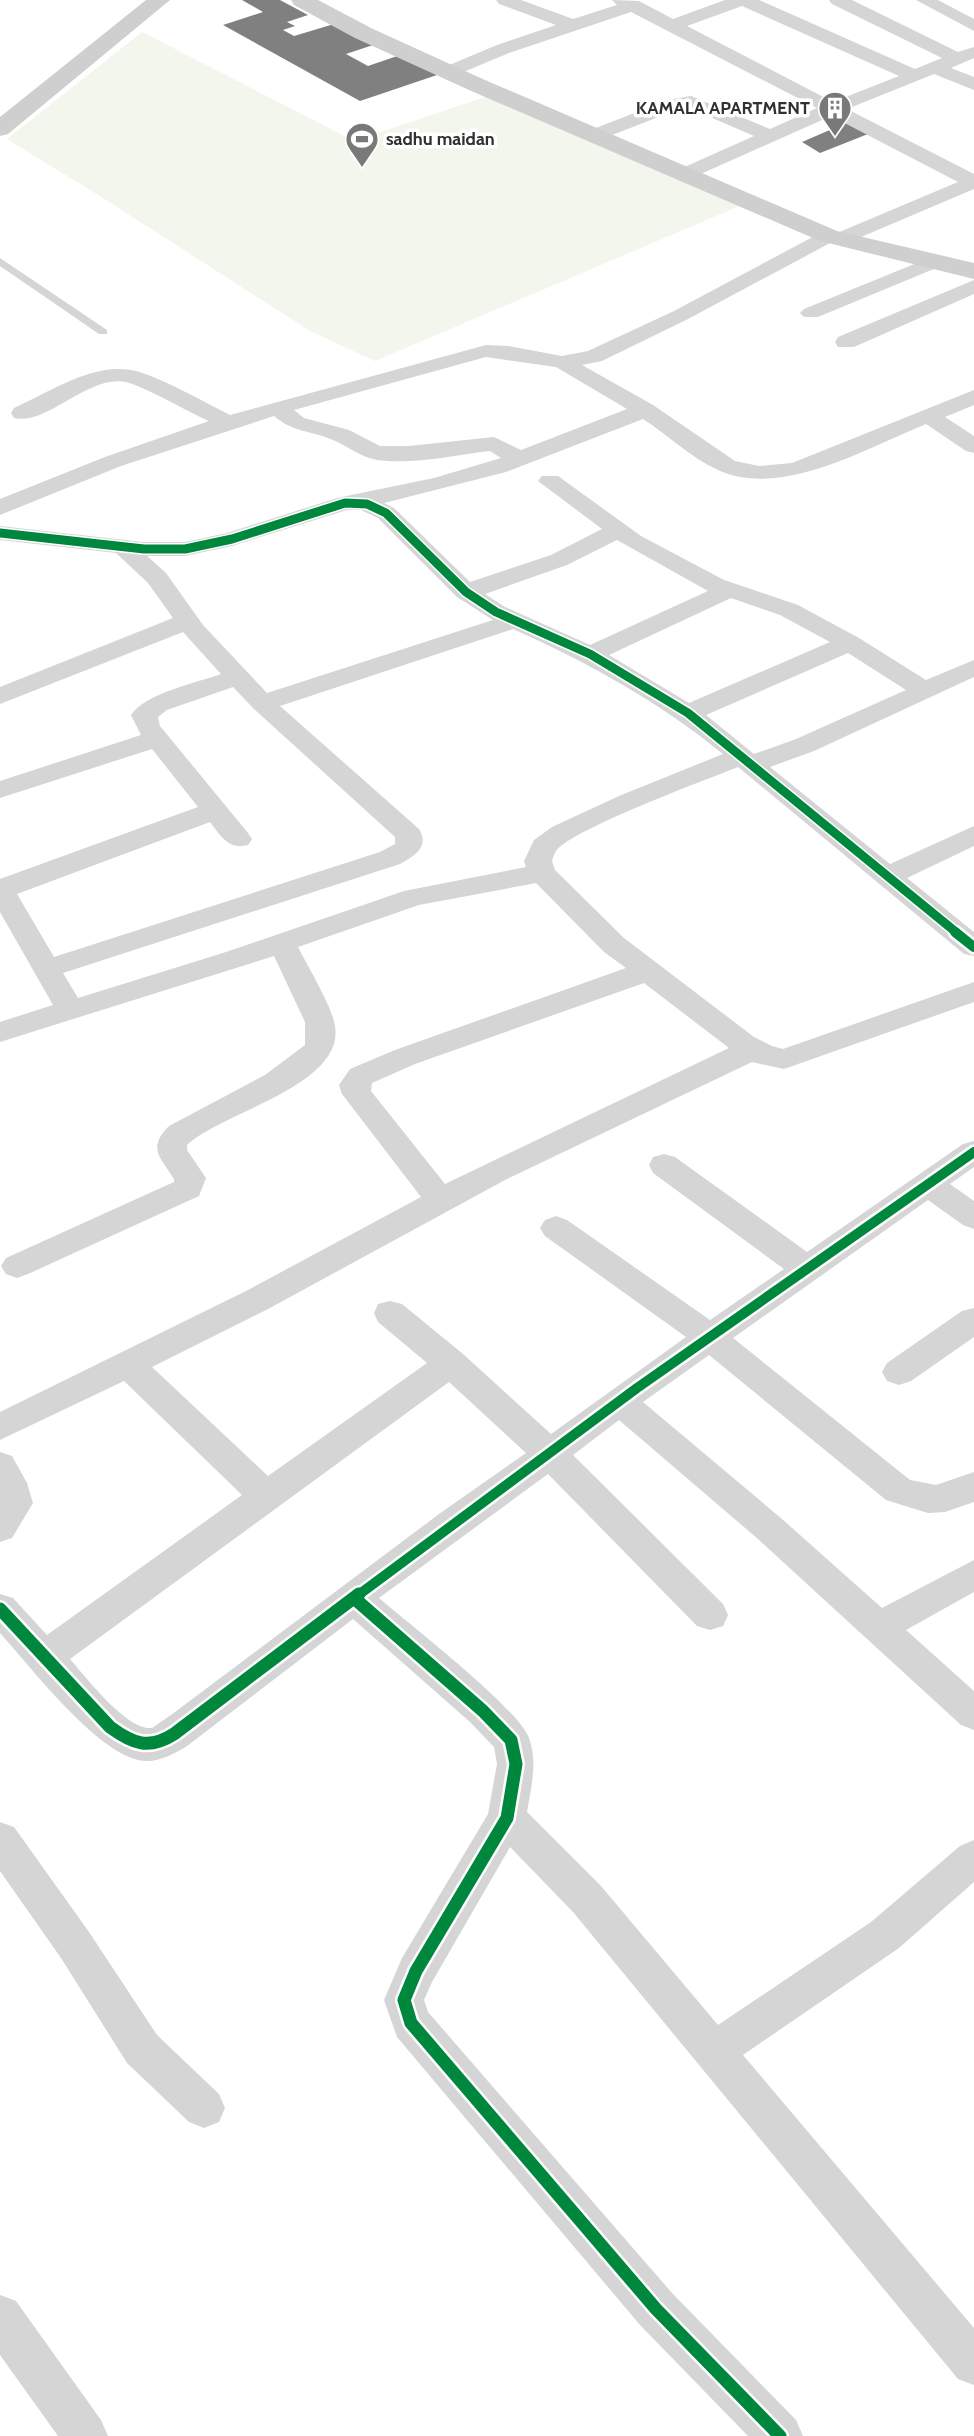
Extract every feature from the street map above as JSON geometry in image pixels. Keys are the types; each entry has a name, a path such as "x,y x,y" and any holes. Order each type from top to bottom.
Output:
{"street":[{"path":"1,127 159,0"},
{"path":"302,0 363,33 448,72 834,237 974,271"},
{"path":"505,0 575,26"},
{"path":"673,24 743,0 915,75"},
{"path":"838,0 966,56"},
{"path":"925,0 974,26"},
{"path":"448,72 503,49 575,26 627,3 673,24 834,108 890,141 974,182"},
{"path":"951,14 974,6"},
{"path":"687,173 834,108 966,56"},
{"path":"935,68 974,84"},
{"path":"596,135 675,104 691,102 769,136"},
{"path":"0,508 59,481 228,422 486,351 508,352 562,362 577,361 614,348 834,237 974,182"},
{"path":"811,313 934,262"},
{"path":"846,342 974,286"},
{"path":"562,362 645,410 716,460 734,469 765,473 799,468 834,456 974,397"},
{"path":"22,413 83,386 119,375 130,376 228,422"},
{"path":"277,407 296,423 341,435 362,448 378,453 409,453 494,444 520,459"},
{"path":"0,533 123,547 185,549 232,539 345,503 438,484 520,459 645,410"},
{"path":"929,416 970,440"},
{"path":"550,481 645,547 729,590 789,610 936,685 974,696"},
{"path":"359,501 386,513 466,592 496,612 590,654 688,713 974,947"},
{"path":"466,592 559,560 619,530"},
{"path":"46,969 390,858 408,848 409,835 262,703 187,621 157,578 123,547"},
{"path":"590,654 729,590"},
{"path":"262,703 516,620"},
{"path":"0,696 187,621"},
{"path":"688,713 850,643"},
{"path":"974,668 805,745 747,760 628,802 562,833 544,846 538,861 542,873 614,944 764,1055 784,1059 974,992"},
{"path":"238,676 158,705 144,715 148,727 238,839"},
{"path":"0,790 158,738"},
{"path":"70,1010 0,889 216,810"},
{"path":"888,876 974,835"},
{"path":"0,1032 282,943 414,897 542,873"},
{"path":"17,1266 188,1188 190,1178 172,1151 172,1142 180,1134 284,1076 307,1061 318,1049 320,1022 282,943"},
{"path":"441,1201 358,1094 354,1085 361,1076 405,1057 648,971"},
{"path":"0,1427 257,1300 494,1172 753,1049"},
{"path":"0,1609 110,1727 129,1743 150,1746 198,1717 619,1401 974,1152"},
{"path":"664,1165 807,1269"},
{"path":"928,1184 974,1217"},
{"path":"556,1228 710,1337 898,1490 914,1497 937,1501 974,1486"},
{"path":"390,1313 451,1363 551,1453 710,1615"},
{"path":"899,1372 974,1320"},
{"path":"44,1657 451,1363"},
{"path":"128,1364 266,1496"},
{"path":"619,1401 770,1529 974,1714"},
{"path":"0,1466 10,1483 16,1503 0,1528"},
{"path":"880,1627 974,1575"},
{"path":"354,1598 483,1711 511,1740 516,1764 507,1818 416,1971 404,2000 411,2023 656,2309 766,2431"},
{"path":"507,1818 587,1899 974,2363"},
{"path":"0,1839 75,1945 142,2049 204,2108"},
{"path":"715,2050 885,1935 974,1858"},
{"path":"0,2317 85,2436"}],"lane":[{"path":"0,261 103,332"}],"shaded area":[{"name":"sadhu maidan","path":"142,32 354,141 485,97 749,202 375,361 310,331 7,139"}],"building":[{"path":"242,0 280,0 308,15 287,22 295,26 283,30 294,36 334,24 373,45 346,54 368,66 403,54 440,74 360,101 223,25 263,12"},
{"name":"KAMALA APARTMENT","path":"846,123 868,134 820,153 802,142"}],"cycle path":[{"path":"0,533 144,549 185,549 232,539 345,503 362,503 376,508 386,513 466,592 496,612 590,654 688,713 974,947"},
{"path":"0,1609 110,1727 135,1743 155,1744 164,1740 637,1388 974,1152"},
{"path":"354,1598 483,1711 511,1740 516,1764 507,1818 416,1971 404,2000 411,2023 656,2309 780,2436"}],"place":[{"name":"KAMALA APARTMENT","path":"835,138"},
{"name":"sadhu maidan","path":"362,169"}]}
